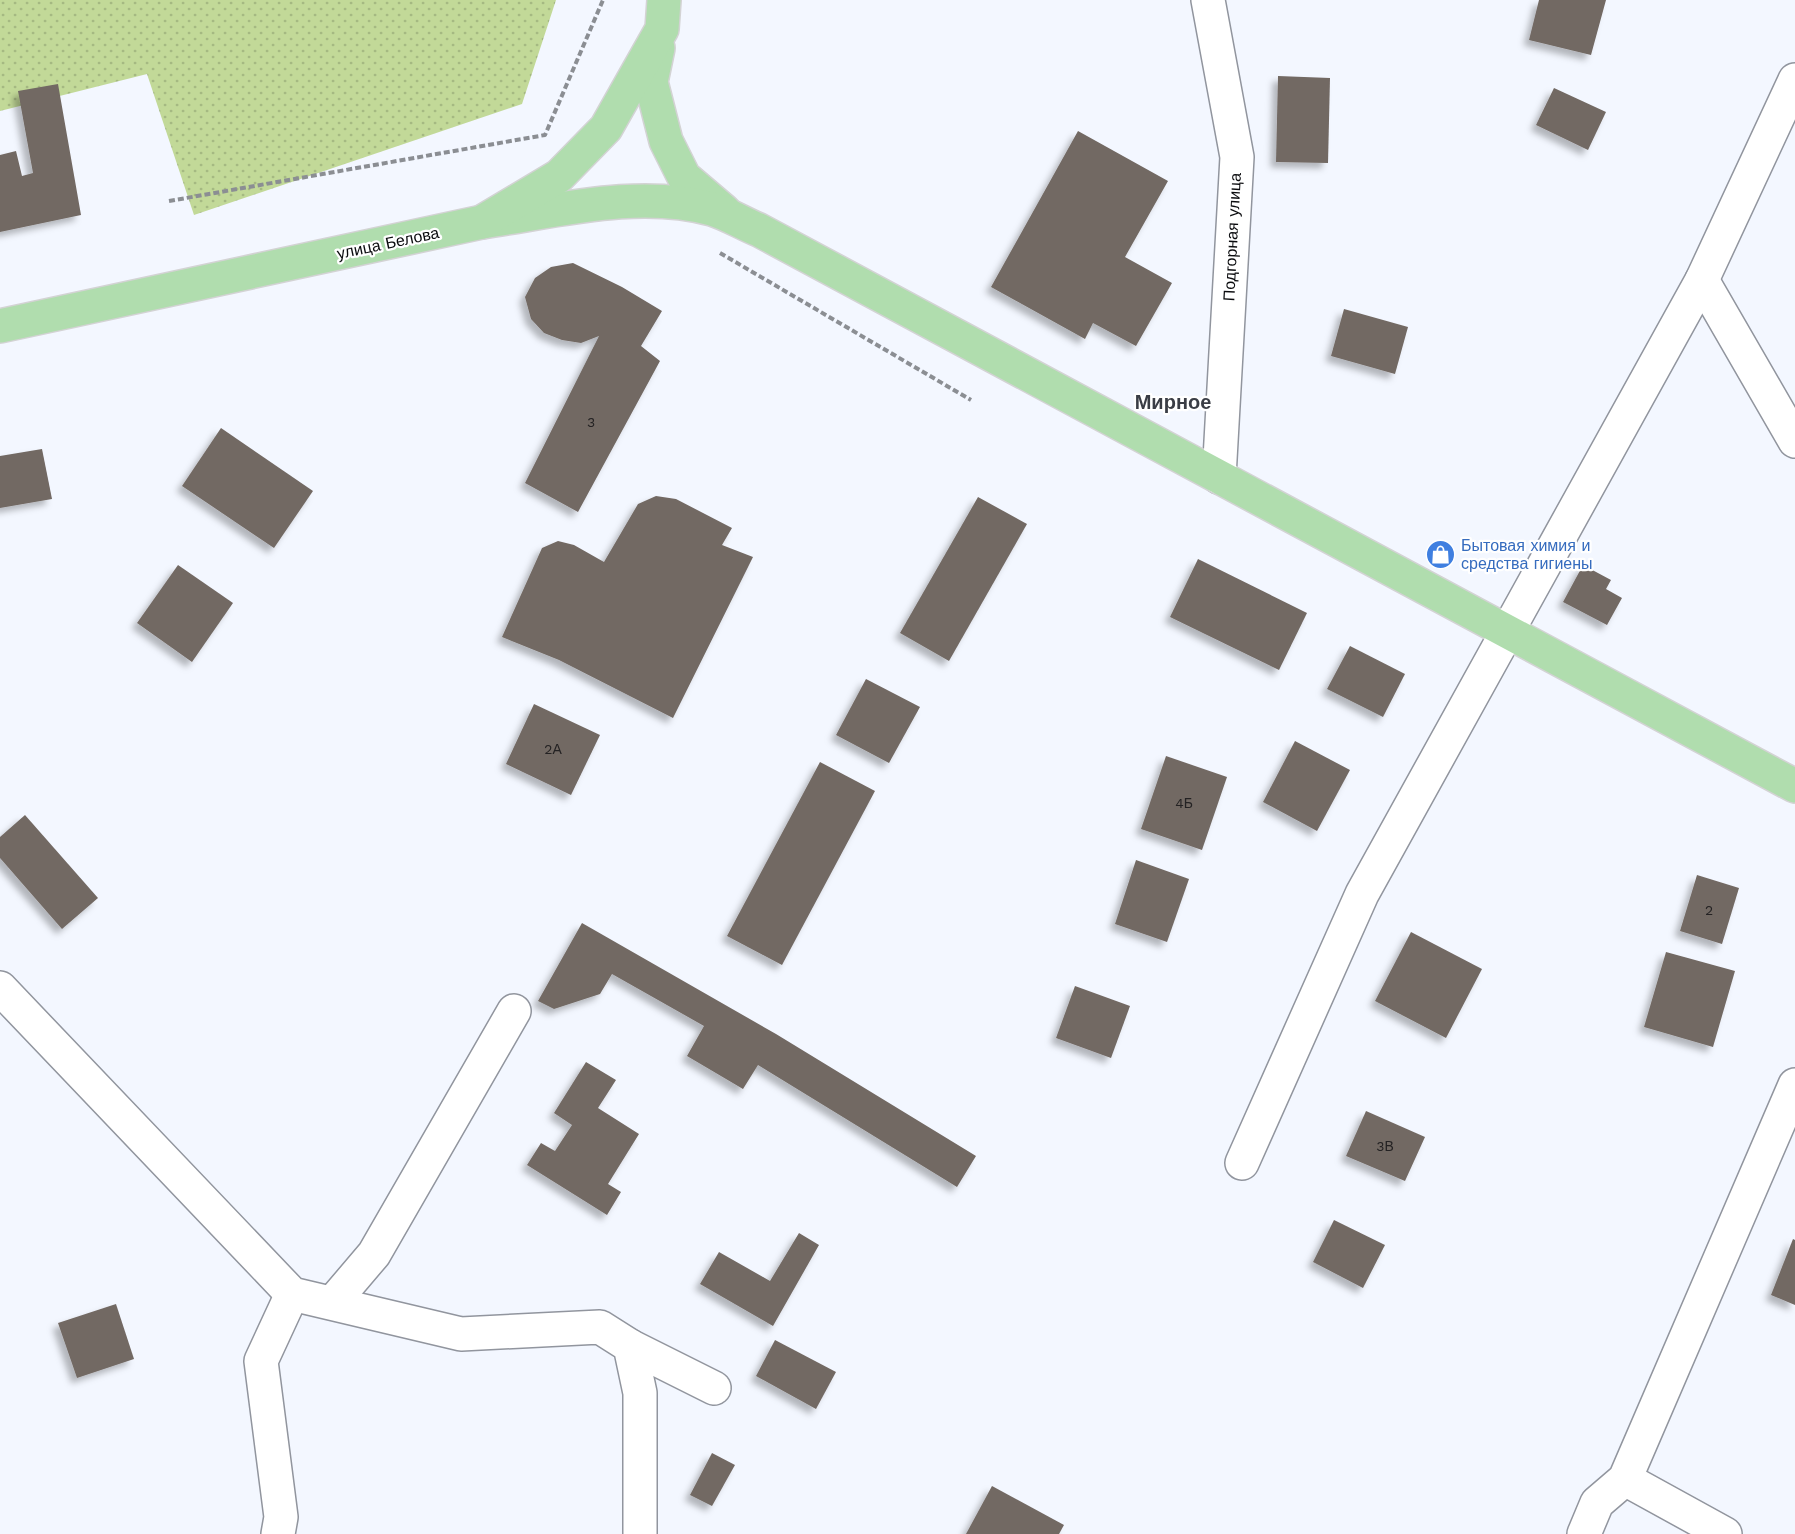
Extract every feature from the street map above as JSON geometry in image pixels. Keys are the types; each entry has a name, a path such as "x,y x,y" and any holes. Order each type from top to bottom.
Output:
{"main road":[{"path":"663,14 651,82 666,141 684,177 734,220"},
{"name":"улица Белова","path":"0,326 482,222 559,176 606,128 663,14"},
{"path":"482,222 615,203 665,201 714,210 1219,477 1795,786"}],"street":[{"name":"Подгорная улица","path":"1208,0 1237,157 1219,477"},
{"path":"1242,1163 1362,894 1702,280 1795,80"},
{"path":"1702,280 1795,441"},
{"path":"0,988 292,1294 334,1301 410,1323 461,1334 600,1327 630,1346 714,1388"},
{"path":"334,1301 374,1254 514,1011"},
{"path":"1584,1534 1597,1503 1625,1479 1795,1085"},
{"path":"278,1534 281,1517 261,1361 292,1294"},
{"path":"630,1346 640,1393 640,1534"},
{"path":"1625,1479 1725,1534"}],"path":[{"path":"170,201 545,135 603,0"},
{"path":"718,252 971,400"}],"green space":[{"path":"0,0 556,0 522,104 194,215 147,74 0,111"}],"building":[{"path":"1539,0 1606,0 1591,55 1529,40"},
{"path":"1278,76 1330,78 1328,163 1276,162"},
{"path":"58,84 81,215 0,232 0,155 16,151 22,176 33,173 18,91"},
{"path":"1554,88 1606,112 1588,150 1536,125"},
{"path":"1078,131 1168,181 1125,257 1172,283 1136,346 1093,323 1085,339 991,287"},
{"path":"573,263 622,287 662,311 641,346 660,361 578,512 525,483 599,336 581,343 562,340 544,333 531,319 525,297 535,278 551,267"},
{"path":"1344,309 1408,327 1395,374 1331,356"},
{"path":"221,428 313,491 274,548 182,486"},
{"path":"42,449 52,499 0,508 0,456"},
{"path":"656,496 676,499 732,528 722,545 753,557 673,718 559,660 502,637 542,548 558,541 574,545 604,562 638,504"},
{"path":"978,497 1027,524 949,661 900,633"},
{"path":"1198,559 1307,613 1279,670 1170,617"},
{"path":"178,565 233,603 192,662 137,623"},
{"path":"1583,565 1611,580 1606,589 1622,598 1607,625 1563,602"},
{"path":"1350,646 1405,674 1383,717 1327,689"},
{"path":"866,679 920,707 889,763 836,735"},
{"path":"534,704 600,735 571,795 506,764"},
{"path":"1295,741 1350,770 1317,831 1263,802"},
{"path":"1166,756 1227,777 1202,850 1141,829"},
{"path":"820,762 875,791 782,965 727,936"},
{"path":"25,815 98,898 62,929 0,858 0,837"},
{"path":"1136,860 1189,879 1167,942 1115,924"},
{"path":"1697,875 1739,888 1722,944 1680,931"},
{"path":"582,923 776,1034 976,1156 957,1187 758,1065 743,1089 687,1056 704,1026 612,974 600,994 554,1009 538,1001"},
{"path":"1411,932 1482,969 1446,1038 1375,1001"},
{"path":"1666,952 1735,971 1713,1047 1644,1027"},
{"path":"1075,986 1130,1006 1111,1058 1056,1038"},
{"path":"586,1062 616,1080 598,1108 639,1134 608,1184 621,1192 607,1215 527,1165 541,1143 555,1151 572,1125 554,1113"},
{"path":"1366,1111 1425,1137 1405,1181 1346,1156"},
{"path":"1334,1220 1385,1245 1363,1288 1313,1262"},
{"path":"799,1233 819,1245 773,1326 700,1284 719,1252 770,1281"},
{"path":"1793,1239 1795,1240 1795,1305 1771,1295"},
{"path":"116,1304 134,1359 77,1378 58,1323"},
{"path":"775,1340 836,1372 816,1409 756,1376"},
{"path":"712,1453 735,1465 712,1506 690,1495"},
{"path":"992,1486 1064,1525 1059,1534 966,1534"}],"place":[{"name":"Бытовая химия и средства гигиены","path":"1440,554"}],"district":[{"name":"Мирное","path":"1173,402"}]}
